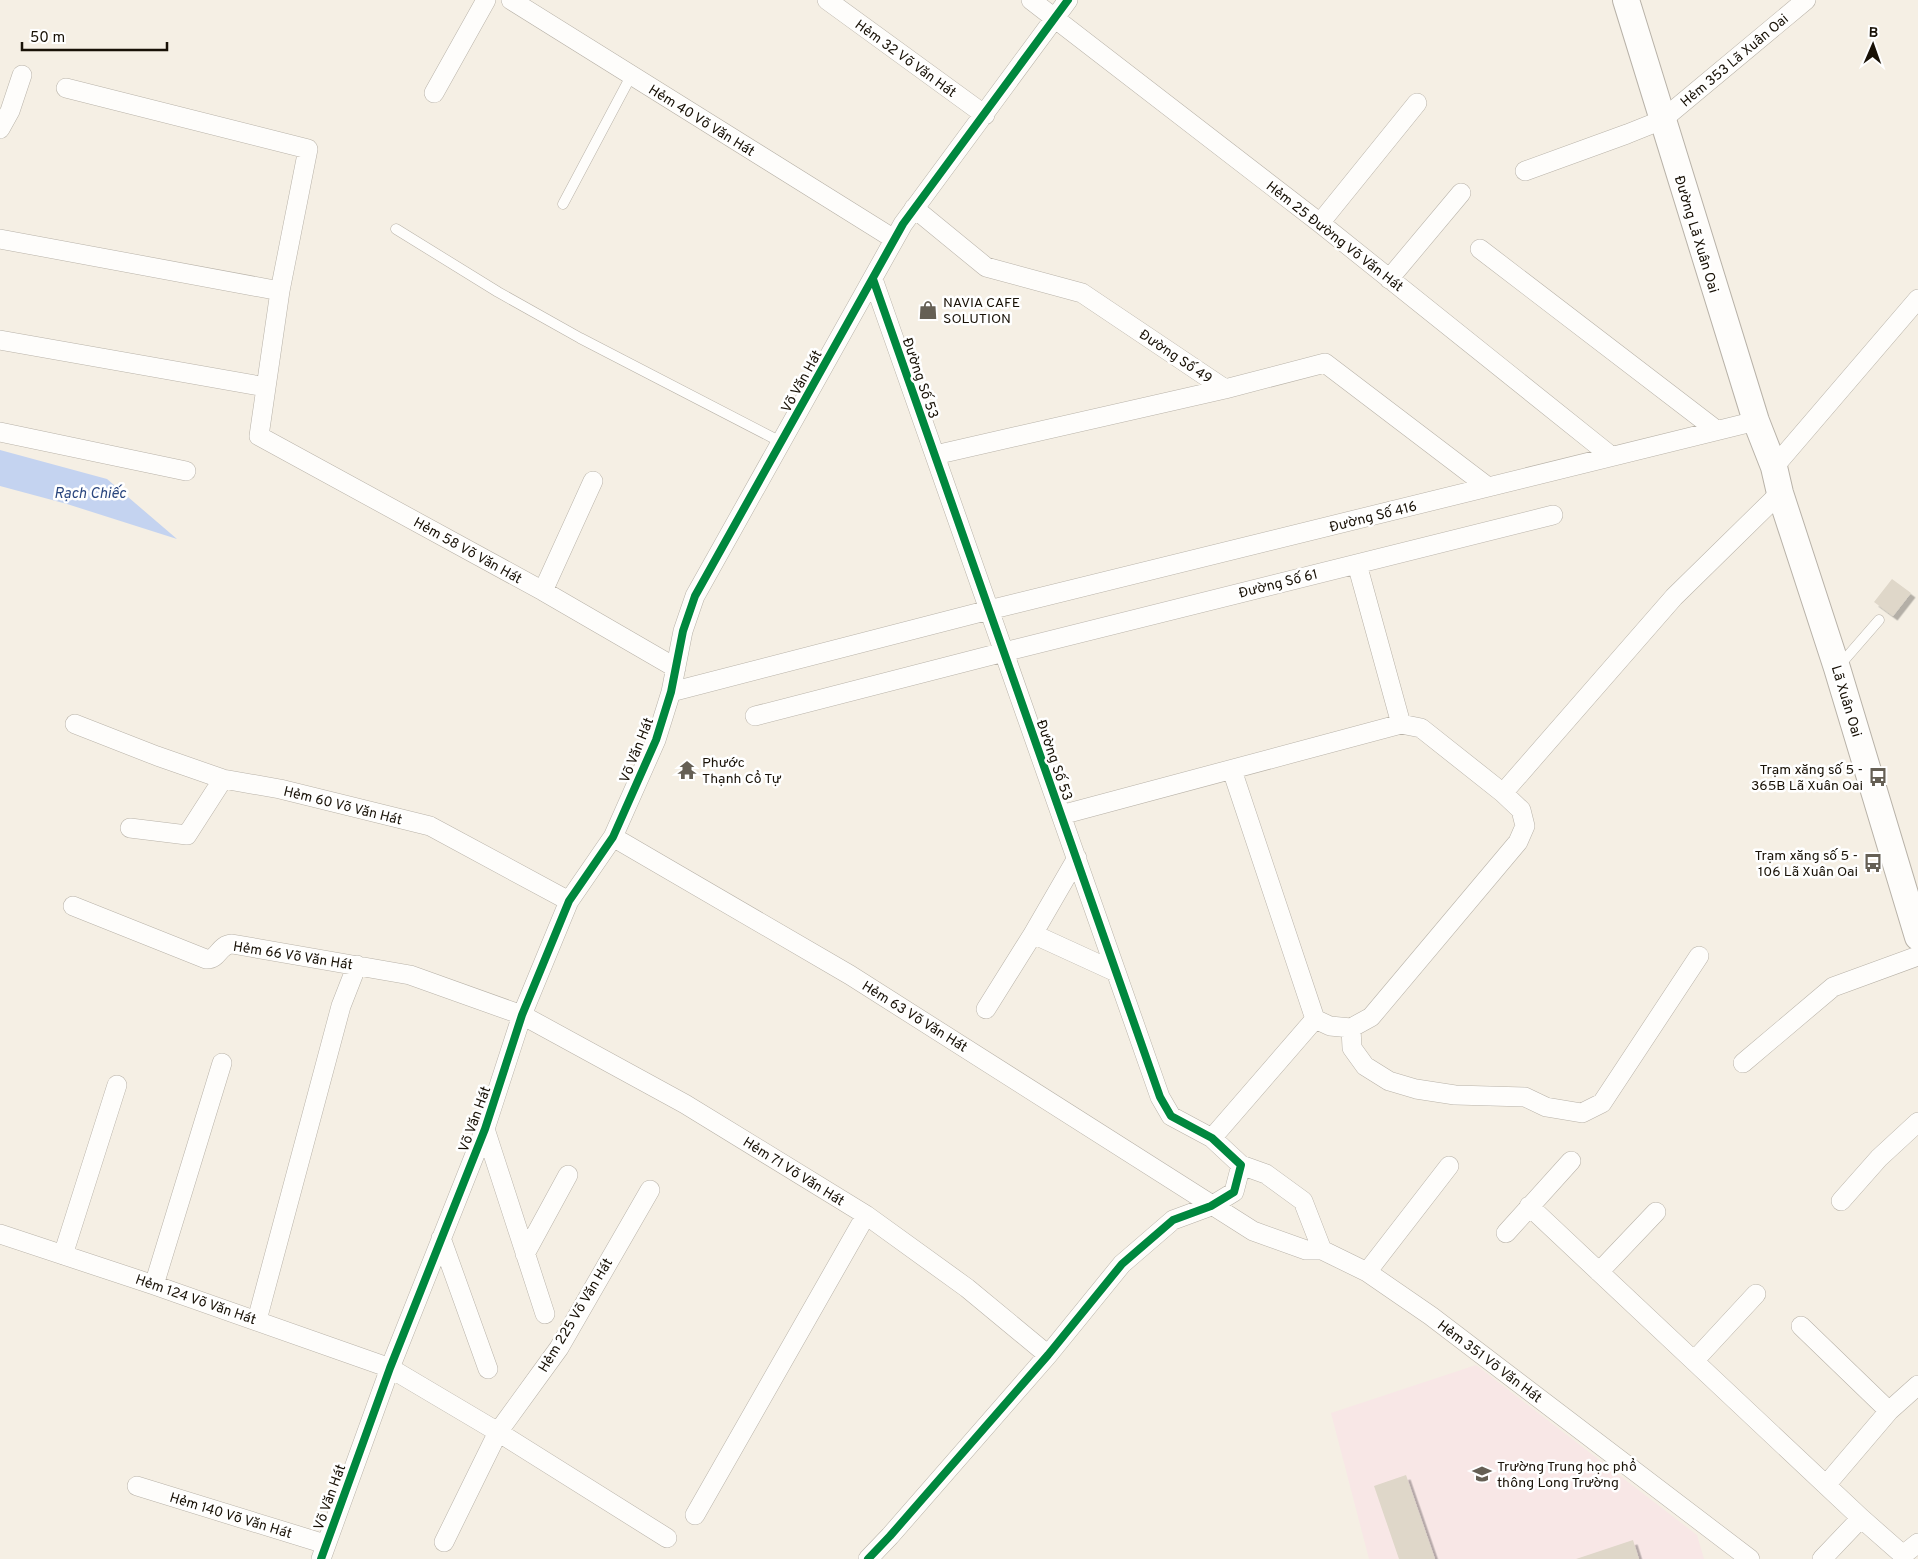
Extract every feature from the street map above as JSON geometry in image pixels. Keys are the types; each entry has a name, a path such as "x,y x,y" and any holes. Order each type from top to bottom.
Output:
{"main road":[{"name":"Đường Lã Xuân Oai","path":"1626,0 1756,421 1774,467"},
{"name":"Lã Xuân Oai","path":"1774,467 1780,493 1837,668 1918,937"}],"street":[{"path":"434,93 486,0"},
{"name":"Hẻm 40 Võ Văn Hát","path":"511,0 894,239"},
{"name":"Hẻm 32 Võ Văn Hát","path":"827,0 985,115"},
{"name":"Hẻm 25 Đường Võ Văn Hát","path":"1031,0 1320,223 1611,456"},
{"name":"Võ Văn Hát","path":"323,1552 390,1368 485,1129 522,1015 569,901 613,837 656,740 671,692 683,631 695,596 894,239 914,208 985,115 1068,0"},
{"name":"Hẻm 353 Lã Xuân Oai","path":"1526,171 1662,120 1806,0"},
{"path":"0,129 10,111 22,75"},
{"path":"0,340 266,386 280,291 308,149 66,88"},
{"path":"1320,223 1417,103"},
{"path":"1389,279 1461,192"},
{"name":"Đường Số 49","path":"914,208 986,267 1082,293 1225,388 1325,363 1488,487"},
{"path":"0,239 280,291"},
{"path":"1480,249 1715,429"},
{"name":"Đường Số 53","path":"873,279 1160,1097 1171,1116 1212,1138 1241,1165"},
{"path":"1774,467 1918,299"},
{"name":"Hẻm 58 Võ Văn Hát","path":"266,386 259,436 543,591 676,668"},
{"path":"935,455 1225,388"},
{"name":"Đường Số 416","path":"671,692 989,610 1715,429 1756,421"},
{"path":"0,432 186,471"},
{"path":"543,591 593,482"},
{"path":"1503,793 1674,597 1780,493"},
{"name":"Đường Số 61","path":"755,716 1553,515"},
{"path":"1357,564 1401,724"},
{"name":"Hẻm 60 Võ Văn Hát","path":"75,724 223,779 280,790 430,826 569,901"},
{"path":"1061,816 1401,724 1421,728 1503,793 1521,810 1526,826 1518,842 1371,1017 1351,1028 1330,1026 1314,1019 1232,770"},
{"path":"130,828 187,835 223,779"},
{"name":"Hẻm 63 Võ Văn Hát","path":"613,837 850,974 1252,1231 1306,1250 1322,1250"},
{"path":"986,1009 1033,934 1077,858"},
{"name":"Hẻm 66 Võ Văn Hát","path":"73,906 206,959 215,957 222,947 232,944 410,974 522,1015"},
{"path":"1033,934 1116,972"},
{"path":"1351,1028 1352,1048 1365,1066 1389,1081 1416,1089 1455,1095 1525,1097 1546,1107 1582,1113 1602,1103 1699,956"},
{"path":"1743,1062 1833,987 1918,956"},
{"path":"257,1320 341,1006 357,965"},
{"name":"Hẻm 71 Võ Văn Hát","path":"522,1015 685,1104 866,1215 967,1288 1048,1355"},
{"path":"1212,1138 1314,1019"},
{"path":"154,1284 222,1063"},
{"path":"63,1255 117,1085"},
{"path":"1841,1201 1879,1158 1918,1122"},
{"path":"485,1129 545,1314"},
{"path":"1506,1233 1571,1161"},
{"path":"868,1559 1048,1355 1122,1264 1172,1220 1211,1206 1234,1192 1241,1165 1266,1174 1303,1201 1322,1250"},
{"path":"1367,1272 1449,1166"},
{"path":"524,1254 568,1175"},
{"name":"Hẻm 225 Võ Văn Hát","path":"444,1542 498,1432 559,1348 650,1190"},
{"path":"1529,1206 1861,1518 1903,1555 1918,1543"},
{"path":"1599,1272 1656,1212"},
{"path":"696,1515 866,1215"},
{"name":"Hẻm 124 Võ Văn Hát","path":"0,1234 154,1284 390,1368"},
{"path":"441,1238 488,1369"},
{"name":"Hẻm 351 Võ Văn Hát","path":"1322,1250 1367,1272 1431,1316 1750,1559"},
{"path":"1694,1361 1756,1294"},
{"path":"1801,1326 1889,1411"},
{"path":"390,1368 498,1432 667,1538"},
{"path":"1826,1485 1889,1411 1918,1385"},
{"name":"Hẻm 140 Võ Văn Hát","path":"137,1486 323,1552"},
{"path":"1822,1559 1861,1518"}],"lane":[{"path":"563,204 631,76"},
{"path":"396,229 498,292 580,338 780,442"},
{"path":"1837,668 1879,620"}],"shaded area":[{"name":"Trường Trung học phổ thông Long Trường","path":"1476,1365 1697,1535 1704,1559 1369,1559 1331,1413"}],"water":[{"name":"Rạch Chiếc","path":"0,450 107,479 177,539 67,504 0,486"}],"building":[{"path":"1892,579 1911,593 1893,616 1874,602"},
{"path":"1406,1475 1435,1559 1399,1559 1374,1486"},
{"path":"1633,1540 1639,1559 1576,1559"}],"cycle path":[{"path":"321,1559 390,1368 485,1129 522,1015 569,901 613,837 656,740 671,692 683,631 695,596 903,224 1068,0"},
{"path":"868,1559 1048,1355 1122,1264 1173,1220 1211,1206 1234,1192 1241,1165 1212,1138 1171,1116 1160,1097 873,279"}],"place":[{"name":"NAVIA CAFE SOLUTION","path":"928,310"},
{"name":"Phước Thạnh Cổ Tự","path":"687,770"},
{"name":"Trạm xăng số 5 - 365B Lã Xuân Oai","path":"1878,777"},
{"name":"Trạm xăng số 5 - 106 Lã Xuân Oai","path":"1873,863"},
{"name":"Trường Trung học phổ thông Long Trường","path":"1482,1474"}]}
